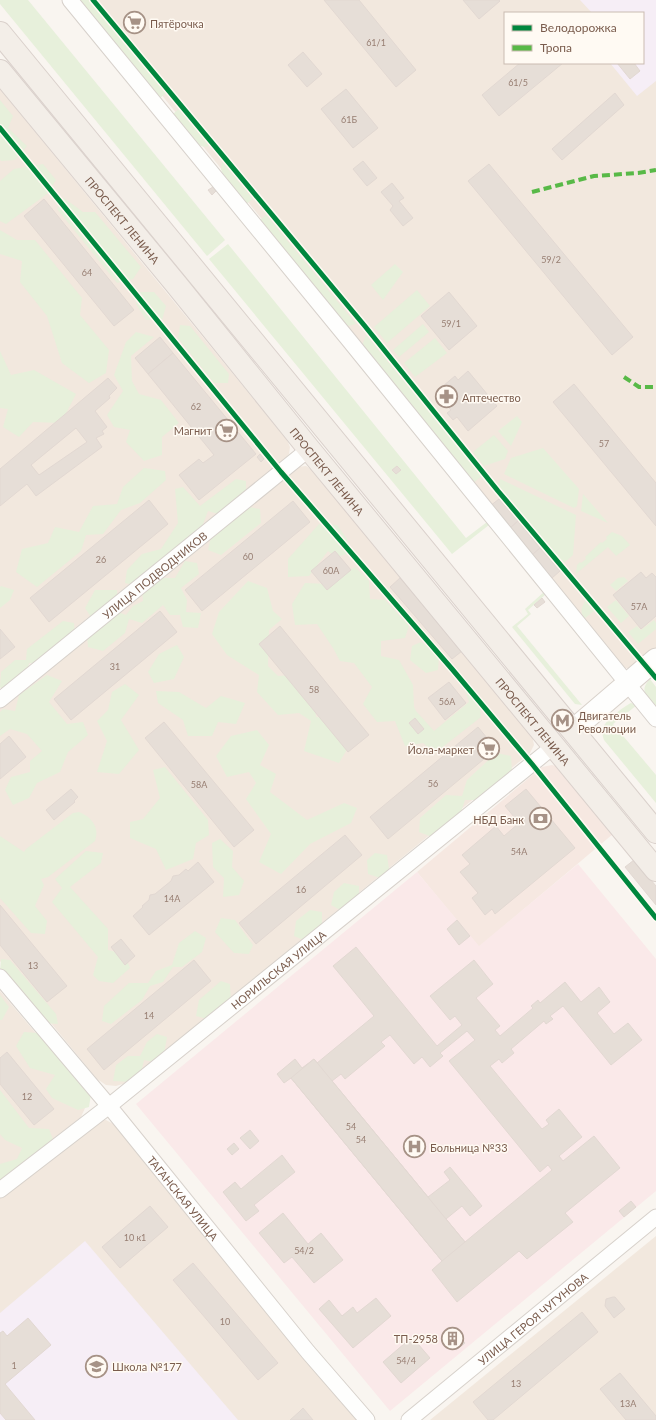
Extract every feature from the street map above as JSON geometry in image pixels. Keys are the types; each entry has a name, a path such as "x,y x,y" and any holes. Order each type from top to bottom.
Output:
{"main road":[{"path":"0,33 656,832"},
{"name":"ПРОСПЕКТ ЛЕНИНА","path":"0,71 656,870"}],"street":[{"path":"70,0 348,339 656,719"},
{"name":"УЛИЦА ПОДВОДНИКОВ","path":"0,700 309,449"},
{"path":"573,730 656,659"},
{"name":"НОРИЛЬСКАЯ УЛИЦА","path":"0,1190 109,1106 554,746"},
{"name":"ТАГАНСКАЯ УЛИЦА","path":"0,977 109,1106 308,1352 367,1420"},
{"name":"УЛИЦА ГЕРОЯ ЧУГУНОВА","path":"410,1420 656,1217"}],"shaded area":[{"path":"85,0 656,0 656,649 636,665 630,668 625,668"},
{"path":"580,0 656,0 656,81 637,96 611,64 644,64 644,12 591,12"},
{"path":"0,89 287,440 290,447 289,454 284,461 0,688"},
{"path":"306,466 314,471 532,735 534,745 530,753 126,1083 116,1086 106,1085 97,1079 0,961 0,707 298,467"},
{"path":"552,765 559,767 613,834 479,947 417,872 542,767"},
{"name":"Больница №33","path":"578,864 656,959 656,1191 390,1411 136,1104 417,872 479,946"},
{"path":"0,991 84,1090 87,1098 81,1117 0,1180"},
{"path":"106,1120 115,1125 359,1420 0,1420 0,1197 98,1121"},
{"path":"656,1236 656,1420 430,1420"},
{"name":"Школа №177","path":"85,1241 238,1420 0,1420 0,1313"}],"green space":[{"path":"0,0 28,0 225,240 207,256 0,4"},
{"path":"79,0 89,0 166,93 160,98"},
{"path":"0,100 13,116 8,128 27,146 15,160 1,161 0,159"},
{"path":"179,109 209,146 205,147 198,145 173,114"},
{"path":"222,162 253,199 246,204 223,175 221,169"},
{"path":"43,164 56,180 47,194 6,224 0,221 0,181 14,169"},
{"path":"64,198 83,212 95,212 141,267 133,279 117,283 57,209"},
{"path":"266,215 356,324 348,326 345,324 260,220"},
{"path":"0,230 17,240 35,240 82,298 80,315 109,350 106,373 89,383 62,363 47,316 20,282 22,261 0,254"},
{"path":"228,244 466,538 487,522 489,525 452,554 209,259"},
{"path":"395,264 403,272 383,300 371,285"},
{"path":"417,290 430,306 387,343 374,327"},
{"path":"140,292 154,292 166,306 162,320 146,320 136,304"},
{"path":"423,324 429,332 399,357 393,350"},
{"path":"180,325 190,326 229,374 228,383 214,383 178,338"},
{"path":"136,332 154,337 131,356 132,381 139,394 161,400 179,423 162,437 162,455 144,461 126,442 130,430 114,427 107,415 123,391 114,375 126,342"},
{"path":"366,335 482,476 473,483 364,348 363,343"},
{"path":"435,338 447,353 415,377 404,363"},
{"path":"0,351 11,375 34,370 76,394 61,423 33,422 19,437 3,427 8,409 0,408"},
{"path":"517,416 522,422 511,446 498,431"},
{"path":"494,435 508,451 505,459 484,466 473,452"},
{"path":"543,448 579,489 577,506 574,508 504,474 511,458"},
{"path":"144,468 165,471 166,480 140,503 121,510 103,534 86,535 81,551 37,587 16,572 22,549 48,543 55,527 79,532 93,506 117,504 123,487"},
{"path":"236,479 246,481 246,494 222,515 208,511 199,535 137,586 125,583 127,570 142,554 161,549 178,523 175,489 183,487 200,506"},
{"path":"500,479 576,515 573,555 563,564 500,490 498,484"},
{"path":"583,494 608,523 581,511"},
{"path":"243,506 260,509 261,523 221,555 208,550 212,533"},
{"path":"319,524 337,525 347,539 347,554 336,557 328,551 309,576 288,577 288,559"},
{"path":"612,532 622,536 630,545 616,556 608,547 576,574 577,565 586,559 585,557 601,542 602,543 607,539 606,537"},
{"path":"185,561 197,563 199,574 181,588 187,600 186,612 201,613 198,628 183,627 180,615 170,615 163,605 142,623 129,619 125,633 103,651 88,647 87,634 115,611 126,615 133,606 143,601 142,588 157,578 175,578"},
{"path":"355,567 369,581 370,599 385,600 409,626 405,638 381,641 381,656 399,660 413,685 414,707 416,711 434,731 469,702 464,686 480,708 481,717 435,753 423,743 405,746 395,721 377,722 363,704 372,687 354,663 340,661 317,624 295,625 292,604 305,583 327,584"},
{"path":"624,577 628,581 616,591 610,585 618,578"},
{"path":"248,581 267,588 273,611 282,619 269,630 268,666 278,676 294,675 315,702 316,717 341,719 355,736 339,763 304,751 311,721 299,713 278,715 257,692 259,675 227,655 212,634 219,612"},
{"path":"0,587 14,590 10,600 0,608"},
{"path":"95,590 117,590 118,601 91,617 85,608"},
{"path":"544,592 546,594 528,610 531,614 517,626 582,705 575,704 512,627 528,614 525,609"},
{"path":"586,600 594,611 584,619 582,610"},
{"path":"616,600 629,616 621,623 607,607"},
{"path":"654,620 656,623 656,629 638,644 628,632 637,626 641,630"},
{"path":"63,621 74,623 75,635 39,664 29,663 27,674 4,690 0,687 1,672 15,660 26,660 27,649"},
{"path":"421,642 439,656 438,670 426,673 410,660 412,646"},
{"path":"177,645 184,657 174,679 154,683 148,672 159,654"},
{"path":"47,675 62,681 49,702 67,724 83,722 88,735 68,752 60,772 37,783 29,798 13,805 5,790 11,777 30,772 30,761 42,751 27,734 10,729 0,736 0,712 3,709 15,711 19,695"},
{"path":"650,679 656,687 656,707 647,697 645,690 646,683"},
{"path":"125,684 139,695 121,720 139,750 119,774 97,772 107,741 97,721 108,710 112,692"},
{"path":"156,691 179,692 206,708 221,696 245,703 236,724 218,722 212,736 188,736 183,720 158,703"},
{"path":"631,703 637,705 613,724 656,775 656,803 604,740 602,730 603,726 619,711"},
{"path":"257,730 269,745 260,765 276,774 270,792 307,820 344,803 357,808 351,823 310,844 281,874 259,862 271,834 246,799 256,783 249,772 227,777 216,756 231,736"},
{"path":"496,753 511,756 512,772 479,800 465,800 460,815 432,837 419,832 420,818 446,795 462,796 467,780"},
{"path":"165,767 208,820 209,835 196,843 193,859 166,870 156,849 130,838 130,822 143,819 160,798 153,770"},
{"path":"79,812 88,817 96,827 95,841 48,877 41,879 44,885 35,906 47,921 45,934 31,933 0,898 0,836 24,852 73,813"},
{"path":"220,839 233,851 232,867 244,881 239,895 223,897 224,878 213,867 212,843"},
{"path":"86,851 103,853 101,863 70,887 108,929 108,950 124,954 130,968 113,983 99,981 93,975 98,957 52,902 62,888 55,879"},
{"path":"375,853 387,855 389,869 380,878 368,874 367,860"},
{"path":"344,883 359,886 359,898 344,912 331,905 334,892"},
{"path":"310,910 322,912 322,928 306,941 294,936 296,921"},
{"path":"221,918 235,920 253,945 249,954 234,953 215,932"},
{"path":"195,931 206,938 202,952 182,967 173,967 163,982 150,986 142,1000 111,1024 102,1021 104,1006 129,983 148,983 156,971 172,965 179,943"},
{"path":"1,959 10,960 56,1014 58,1024 44,1023 0,971"},
{"path":"221,981 230,984 231,1002 211,1020 196,1016 199,1000"},
{"path":"0,995 9,1007 2,1020 0,1020"},
{"path":"24,1032 38,1033 91,1094 89,1107 78,1110 52,1098 46,1089 55,1075 30,1068 16,1046"},
{"path":"157,1034 167,1037 164,1054 153,1062 144,1060 141,1073 131,1082 113,1081 116,1065 128,1056 140,1056 147,1042"},
{"path":"0,1090 29,1128 49,1129 54,1142 0,1187 0,1164 17,1159 22,1148 5,1140 0,1134"}],"building":[{"path":"324,0 359,0 416,70 396,87"},
{"path":"463,0 499,0 500,1 479,19"},
{"path":"303,52 322,74 307,87 288,65"},
{"path":"519,64 562,64 499,116 482,95"},
{"path":"618,64 635,64 640,71 630,79"},
{"path":"346,89 378,128 353,148 321,109"},
{"path":"615,93 624,105 562,160 552,149"},
{"path":"363,161 377,178 367,186 353,169"},
{"path":"489,164 633,337 612,355 468,181"},
{"path":"392,183 404,198 399,201 413,218 403,226 390,210 393,206 381,192"},
{"path":"213,187 216,191 212,195 208,190"},
{"path":"44,199 134,310 114,326 24,216"},
{"path":"449,292 477,326 449,350 421,316"},
{"path":"160,337 173,353 148,374 135,358"},
{"path":"173,353 256,454 199,500 179,475 199,459 203,463 214,455 148,374"},
{"path":"468,371 497,406 468,431 457,417 453,420 447,413 451,410 445,404 442,406 437,399 440,397 437,391 455,376 458,380"},
{"path":"108,378 117,388 109,396 110,398 95,411 107,427 102,431 104,434 96,438 102,447 36,496 27,484 0,506 0,469","holes":["76,428 87,442 39,475 31,465"]},
{"path":"574,384 656,483 656,526 553,402"},
{"path":"260,454 264,459 261,462 257,457"},
{"path":"397,466 401,470 396,474 392,470"},
{"path":"499,499 518,521 509,529 490,506"},
{"path":"149,500 168,524 49,622 30,598"},
{"path":"293,501 310,522 202,611 185,590"},
{"path":"518,521 540,548 532,555 509,529"},
{"path":"540,548 560,571 552,578 532,555"},
{"path":"335,551 351,570 327,590 311,571"},
{"path":"641,572 646,578 652,573 656,577 656,616 641,629 613,595"},
{"path":"400,578 462,651 452,659 390,587"},
{"path":"542,598 545,602 537,608 534,605"},
{"path":"160,611 177,632 71,720 54,699"},
{"path":"280,626 369,735 348,752 259,644"},
{"path":"0,629 15,647 0,659"},
{"path":"449,682 466,703 445,720 428,698"},
{"path":"415,718 424,729 418,734 409,723"},
{"path":"164,722 254,830 234,847 145,738"},
{"path":"478,727 496,749 388,839 370,817"},
{"path":"9,736 26,757 0,779 0,744"},
{"path":"71,789 78,797 74,801 75,802 54,820 46,810"},
{"path":"526,789 575,848 495,914 492,909 485,915 472,898 478,893 460,872 470,864 462,855 496,826 504,836 519,823 505,806"},
{"path":"345,835 362,855 256,944 239,923"},
{"path":"634,860 656,886 656,905 625,867"},
{"path":"198,862 214,882 149,935 133,916 149,900 150,895 155,894 171,881 173,876 179,875 186,869 188,871"},
{"path":"0,905 67,986 47,1002 0,945"},
{"path":"457,920 470,936 459,945 447,929"},
{"path":"121,939 135,956 125,965 111,947"},
{"path":"356,947 437,1046 462,1025 455,1016 450,1020 430,996 474,960 493,984 476,998 500,1026 495,1030 500,1036 533,1008 531,1006 538,1000 540,1003 565,982 581,1002 599,987 610,1002 597,1013 614,1034 628,1023 642,1040 611,1065 563,1006 550,1016 553,1019 546,1024 544,1021 511,1049 514,1053 502,1063 499,1059 490,1066 542,1129 549,1124 546,1120 559,1109 582,1137 559,1156 563,1161 594,1136 620,1168 565,1213 573,1222 527,1259 519,1251 457,1302 432,1270 442,1261 291,1078 284,1083 277,1074 295,1059 302,1068 314,1059 317,1063 374,1016 333,966","holes":["467,1031 475,1040 449,1061 540,1172 548,1165 552,1170 465,1242 446,1219 462,1206 470,1216 482,1206 474,1196 450,1167 444,1172 450,1180 428,1197 332,1081 341,1074 345,1079 385,1046 381,1042 390,1035 414,1064 422,1057 430,1067 443,1056 440,1053"]},
{"path":"194,960 211,981 104,1070 87,1049"},
{"path":"7,1052 54,1109 34,1125 0,1084 0,1058"},
{"path":"314,1059 465,1242 442,1261 291,1078"},
{"path":"250,1130 259,1141 250,1149 240,1138"},
{"path":"234,1143 239,1149 232,1155 227,1149"},
{"path":"282,1155 295,1172 254,1205 259,1211 246,1221 223,1192 235,1182 241,1189"},
{"path":"631,1201 636,1207 624,1217 619,1211"},
{"path":"150,1206 168,1227 120,1268 102,1247"},
{"path":"283,1213 308,1244 321,1233 343,1260 314,1283 292,1257 284,1263 259,1233"},
{"path":"193,1263 278,1363 258,1380 173,1280"},
{"path":"615,1297 625,1309 614,1318 605,1306 606,1299"},
{"path":"376,1298 391,1316 353,1348 319,1309 329,1300 342,1316 353,1307 357,1313"},
{"path":"582,1312 598,1332 493,1420 488,1420 473,1402"},
{"path":"28,1318 51,1345 5,1384 35,1420 6,1420 0,1413 0,1333 3,1331 7,1336"},
{"name":"ТП-2958","path":"450,1327 465,1343 456,1350 442,1334"},
{"path":"412,1337 430,1358 401,1383 383,1362"},
{"path":"620,1373 656,1416 656,1420 626,1420 600,1389"},
{"path":"303,1408 313,1420 290,1420 299,1412"}],"marked path":[{"path":"532,192 594,176 638,173 656,170"},
{"path":"624,377 639,387 656,387"}],"cycle path":[{"path":"93,0 364,325 498,491 656,678"},
{"path":"0,128 281,472 452,669 532,764 656,918"}],"place":[{"name":"Пятёрочка","path":"134,23"},
{"name":"Аптечество","path":"447,397"},
{"name":"Магнит","path":"227,430"},
{"name":"Двигатель Революции","path":"562,721"},
{"name":"Йола-маркет","path":"489,749"},
{"name":"НБД Банк","path":"540,819"},
{"name":"Больница №33","path":"414,1147"},
{"name":"ТП-2958","path":"453,1338"},
{"name":"Школа №177","path":"96,1366"}]}
